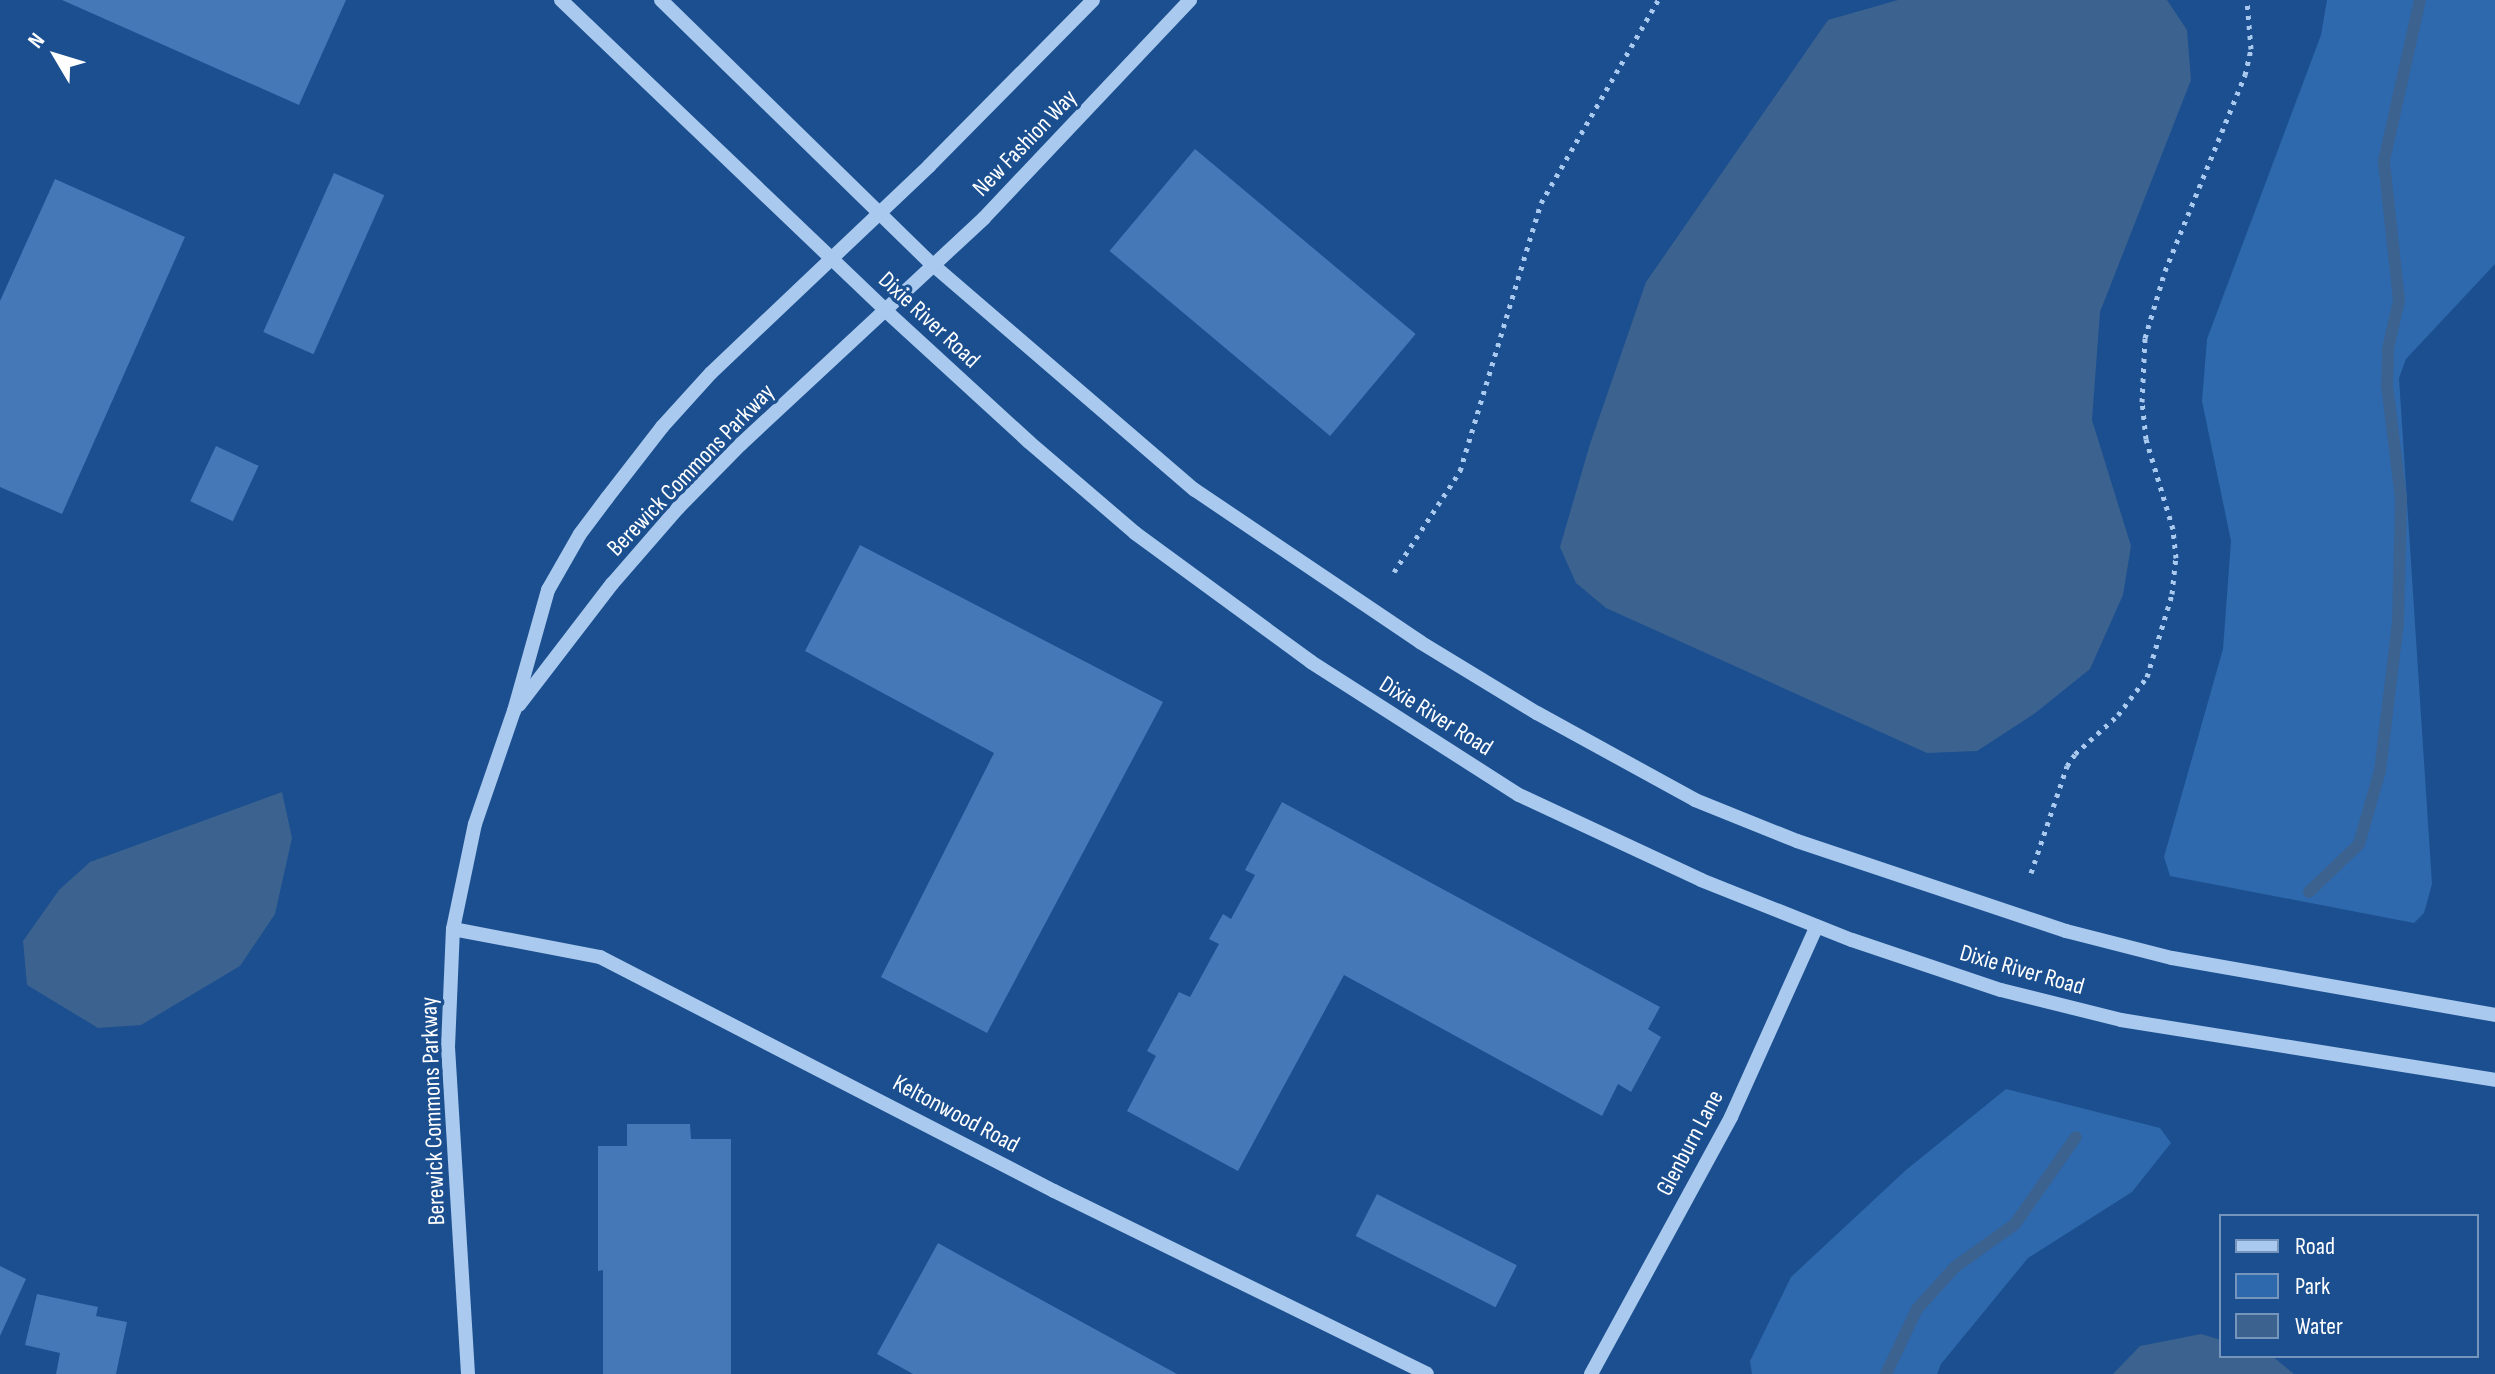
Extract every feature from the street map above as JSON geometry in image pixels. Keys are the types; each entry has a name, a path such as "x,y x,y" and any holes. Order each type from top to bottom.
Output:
{"street":[{"name":"Dixie River Road","path":"561,0 885,310 1029,442 1135,533 1311,662 1519,795 1701,880 1817,926 2001,990 2121,1020 2495,1080"},
{"name":"Dixie River Road","path":"661,0 933,265 1195,490 1420,642 1537,713 1695,800 1797,841 2066,931 2172,958 2495,1015"},
{"path":"832,259 1093,0"},
{"name":"New Fashion Way","path":"885,310 984,218 1190,0"},
{"name":"Berewick Commons Parkway","path":"468,1374 448,1047 453,929 475,824 514,711 548,590 580,534 662,427 711,373 832,259"},
{"name":"Berewick Commons Parkway","path":"514,711 612,584 678,508 741,444 885,310"},
{"name":"Glenburn Lane","path":"1591,1374 1731,1117 1817,926"},
{"name":"Keltonwood Road","path":"453,929 600,957 1054,1191 1427,1374"}],"path":[{"path":"1394,572 1438,507 1466,457 1541,203 1658,0"},
{"path":"2031,873 2067,766 2075,754 2118,715 2147,677 2172,594 2176,558 2173,529 2146,439 2142,402 2145,338 2165,271 2245,75 2251,49 2247,0"}],"green space":[{"path":"2327,0 2495,0 2495,264 2406,359 2399,378 2432,884 2424,913 2414,923 2170,876 2164,857 2223,649 2231,541 2202,401 2207,339 2321,35"},
{"path":"2006,1089 2160,1128 2171,1143 2132,1192 2028,1258 1941,1364 1937,1374 1752,1374 1750,1361 1791,1277 1906,1170"}],"water":[{"path":"1898,0 2167,0 2187,30 2191,80 2100,312 2092,420 2131,546 2123,595 2090,669 2034,714 1977,751 1927,753 1606,608 1576,583 1560,547 1590,444 1646,282 1828,20"},
{"path":"282,792 292,838 275,914 240,966 141,1025 98,1028 27,985 23,941 59,890 90,862"},
{"path":"2201,1334 2219,1339 2219,1358 2274,1358 2294,1374 2113,1374 2140,1346"}],"building":[{"path":"62,0 346,0 299,105"},
{"path":"1195,149 1416,334 1330,436 1110,251"},
{"path":"334,173 384,195 313,354 263,332"},
{"path":"55,179 185,237 62,514 0,487 0,301"},
{"path":"216,446 259,466 233,521 190,501"},
{"path":"860,545 1163,702 987,1033 881,977 994,753 805,651"},
{"path":"1282,802 1660,1007 1648,1029 1661,1037 1631,1092 1618,1084 1602,1116 1344,975 1238,1171 1127,1111 1156,1056 1147,1051 1179,992 1190,997 1219,944 1209,939 1223,914 1231,919 1255,875 1245,870"},
{"path":"627,1124 690,1124 691,1139 731,1139 731,1374 603,1374 603,1270 598,1271 598,1146 627,1146"},
{"path":"1377,1194 1517,1265 1496,1307 1356,1236"},
{"path":"938,1243 1177,1374 913,1374 877,1354"},
{"path":"0,1266 26,1279 0,1336"},
{"path":"37,1294 98,1307 96,1316 127,1322 116,1374 56,1374 60,1353 25,1345"}],"waterway":[{"path":"2309,892 2359,844 2380,771 2398,623 2401,499 2387,385 2388,349 2399,300 2384,161 2420,0"},
{"path":"1886,1374 1917,1309 1955,1267 2015,1224 2076,1137"}]}
